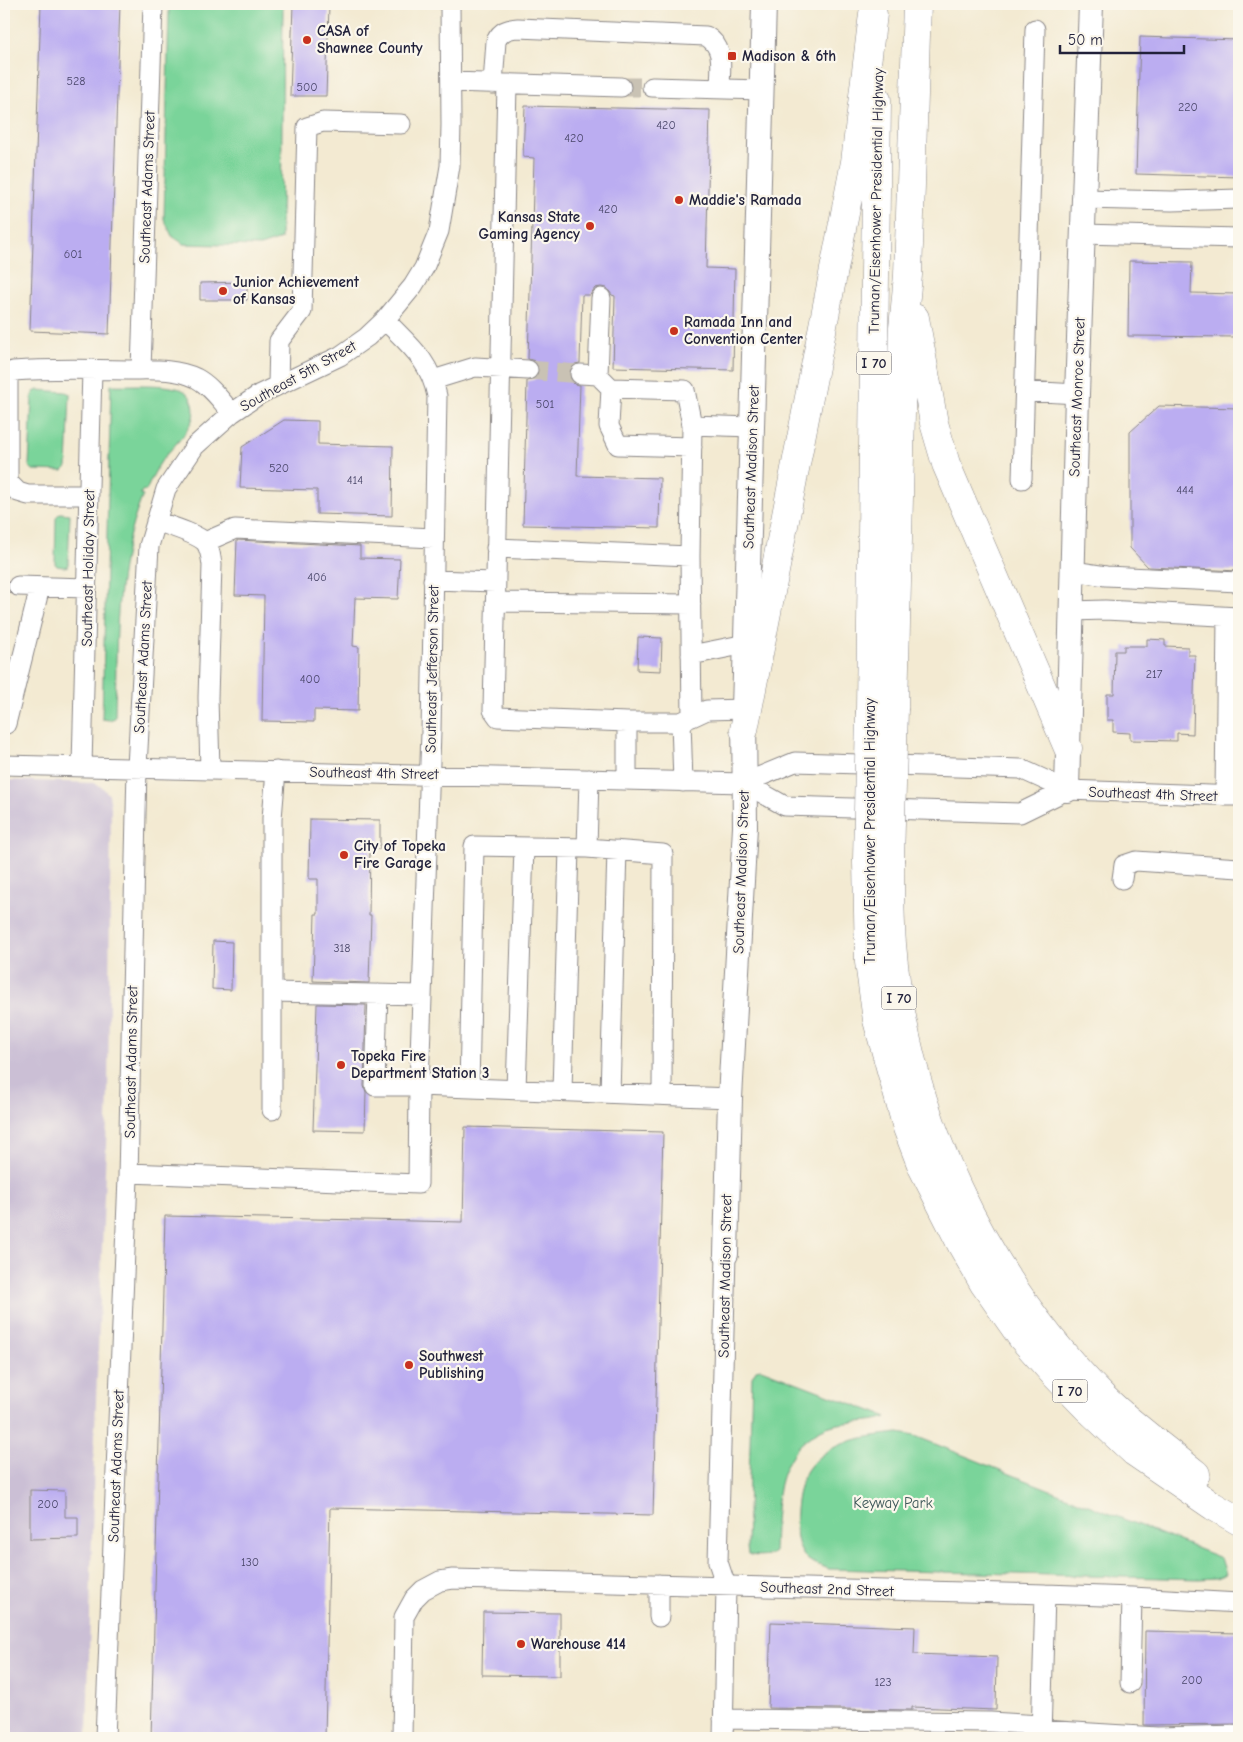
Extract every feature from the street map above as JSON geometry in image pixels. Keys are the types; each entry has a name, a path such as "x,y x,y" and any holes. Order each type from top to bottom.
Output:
{"highway":[{"name":"Truman/Eisenhower Presidential Highway","path":"917,4 908,275 903,328 882,710 878,861 869,962 877,1020 907,1128 922,1167 961,1244 984,1284 1022,1338 1052,1373 1134,1452 1224,1500"},
{"name":"Truman/Eisenhower Presidential Highway","path":"873,9 878,62 882,710"},
{"path":"744,720 855,162 873,9"},
{"path":"908,275 934,424 946,464 1068,748"},
{"name":"Truman/Eisenhower Presidential Highway","path":"878,861 900,1000 913,1064 934,1131 966,1204 988,1248 1031,1314 1087,1380 1151,1439 1224,1500 1239,1521"}],"main road":[{"name":"Southeast Madison Street","path":"726,1254 730,1098 746,827 744,720 764,4"},
{"name":"Southeast Monroe Street","path":"1067,790 1077,394 1091,4"}],"street":[{"name":"Southeast Adams Street","path":"141,370 153,4"},
{"path":"450,4 451,82 621,87"},
{"path":"720,89 720,50 715,41 706,36 518,28 507,29 499,34 496,41 500,84 500,369 492,710 498,717 627,722 686,719 707,710 744,720"},
{"path":"1022,479 1036,29"},
{"name":"Southeast 5th Street","path":"90,495 28,495 18,492 8,482 8,377 13,372 24,370 92,369 182,373 197,378 210,388 232,413 260,394 340,356 367,337 386,320 413,286 424,268 439,231 450,166 451,82"},
{"path":"652,88 762,90"},
{"path":"278,385 279,341 302,311 308,127 323,122 401,124"},
{"path":"1083,199 1172,201 1239,199"},
{"path":"1082,234 1239,238"},
{"path":"601,298 596,379 609,426 618,445 692,447"},
{"path":"386,320 424,361 435,387 475,367 528,370"},
{"name":"Southeast Holiday Street","path":"82,766 92,369"},
{"path":"596,379 685,390 692,425 691,655 682,782"},
{"name":"Southeast Jefferson Street","path":"128,1173 418,1184 419,1086 430,775 435,387"},
{"path":"1025,391 1077,394"},
{"name":"Southeast Adams Street","path":"105,1738 128,1173 137,767 149,546 166,489 178,469 195,446 232,413"},
{"path":"692,425 752,427"},
{"path":"156,521 200,538 208,547 212,565 208,698 210,769"},
{"path":"205,542 234,529 434,538"},
{"path":"496,548 690,556"},
{"path":"1072,571 1106,576 1239,582"},
{"path":"434,580 495,582"},
{"path":"18,586 87,588"},
{"path":"6,724 40,587"},
{"path":"495,602 691,604"},
{"path":"1071,611 1105,610 1233,617 1232,796"},
{"path":"691,655 746,644"},
{"path":"627,722 627,780"},
{"name":"Southeast 4th Street","path":"4,765 744,784 795,762 1021,768 1067,790 1232,796"},
{"path":"272,1110 272,818 276,771"},
{"path":"562,1091 578,848 589,779"},
{"name":"Southeast 4th Street","path":"744,784 785,806 1020,813 1067,790"},
{"path":"469,1088 474,846 578,848 663,854 662,1095"},
{"path":"516,1090 524,847"},
{"path":"610,1093 617,850"},
{"path":"1122,880 1124,865 1136,861 1239,868"},
{"path":"272,992 422,995"},
{"path":"378,994 375,1086 730,1098"},
{"name":"Southeast Madison Street","path":"722,1738 726,1586 718,1562 726,1254"},
{"name":"Southeast 2nd Street","path":"402,1738 404,1617 408,1607 419,1594 440,1581 453,1579 1045,1594 1239,1603"},
{"path":"659,1617 660,1584"},
{"path":"1041,1731 1045,1594"},
{"path":"1130,1682 1132,1597"},
{"path":"723,1719 990,1722 1041,1731 1157,1737 1239,1735"}],"shaded area":[{"path":"4,780 94,783 103,788 109,795 111,807 108,1094 94,1453 87,1738 4,1738"}],"green space":[{"path":"172,4 283,4 281,239 260,246 184,244 172,236 164,219 169,9"},
{"path":"111,385 152,385 178,388 188,394 194,408 191,424 186,432 162,460 146,491 143,490 140,494 143,495 133,522 121,577 118,605 115,718 109,720 102,719"},
{"path":"38,390 70,394 67,467 63,471 33,470 29,466 32,397 34,392"},
{"path":"60,513 70,514 68,566 64,567 55,564 56,517"},
{"path":"761,1369 887,1417 873,1421 842,1423 827,1427 809,1437 796,1450 787,1464 777,1498 774,1553 757,1556 748,1554 747,1546 752,1377 756,1370"},
{"name":"Keyway Park","path":"899,1433 915,1436 1221,1558 1226,1574 1216,1578 1199,1579 829,1569 807,1559 800,1549 796,1528 799,1490 806,1472 817,1459 837,1446 857,1439"}],"building":[{"path":"41,4 120,4 109,334 30,331"},
{"path":"293,4 329,5 326,96 290,96"},
{"path":"1140,37 1239,40 1239,177 1136,174"},
{"name":"Ramada Inn and Convention Center","path":"525,106 710,110 706,268 735,269 733,370 613,367 615,296 607,288 601,287 595,288 590,295 582,295 580,363 571,367 569,373 570,379 574,384 580,385 577,476 660,478 659,528 523,525 527,381 537,377 539,370 535,361 528,359 534,158 523,157"},
{"path":"1129,261 1192,262 1191,293 1239,294 1239,337 1128,336"},
{"name":"Junior Achievement of Kansas","path":"247,282 247,300 200,300 200,283"},
{"path":"1159,406 1239,408 1239,571 1148,567 1130,548 1130,432"},
{"path":"284,420 318,421 318,444 393,446 392,516 317,514 317,490 240,488 242,447"},
{"path":"237,540 360,546 360,558 400,559 398,599 355,598 353,646 359,647 358,711 314,710 314,722 262,721 264,596 235,595"},
{"path":"638,637 662,638 661,671 637,670"},
{"path":"1147,639 1165,640 1165,646 1188,647 1188,655 1195,655 1193,734 1177,733 1177,741 1130,740 1130,733 1113,732 1113,720 1107,720 1107,694 1114,694 1115,651 1124,651 1124,646 1147,646"},
{"path":"310,819 380,820 380,849 370,849 369,983 313,981 315,914 318,914 318,879 309,879"},
{"path":"213,941 232,942 231,990 212,989"},
{"name":"Topeka Fire Department Station 3","path":"317,1004 366,1005 365,1131 313,1130"},
{"name":"Southwest Publishing","path":"465,1127 663,1132 653,1515 330,1508 325,1738 151,1738 165,1216 463,1222"},
{"path":"30,1490 65,1491 65,1517 78,1517 78,1538 30,1539"},
{"name":"Warehouse 414","path":"483,1612 560,1613 560,1676 482,1675"},
{"path":"771,1622 915,1627 914,1654 997,1657 996,1710 912,1707 912,1710 768,1708"},
{"path":"1145,1631 1239,1633 1239,1724 1144,1725"}],"tunnel":[{"path":"621,87 652,87"},
{"path":"528,370 580,374"}],"place":[{"name":"CASA of Shawnee County","path":"307,40"},
{"name":"Madison & 6th","path":"732,56"},
{"name":"Maddie's Ramada","path":"679,200"},
{"name":"Kansas State Gaming Agency","path":"590,226"},
{"name":"Junior Achievement of Kansas","path":"223,291"},
{"name":"Ramada Inn and Convention Center","path":"674,331"},
{"name":"City of Topeka Fire Garage","path":"344,855"},
{"name":"Topeka Fire Department Station 3","path":"341,1065"},
{"name":"Southwest Publishing","path":"409,1365"},
{"name":"Warehouse 414","path":"521,1644"}]}
